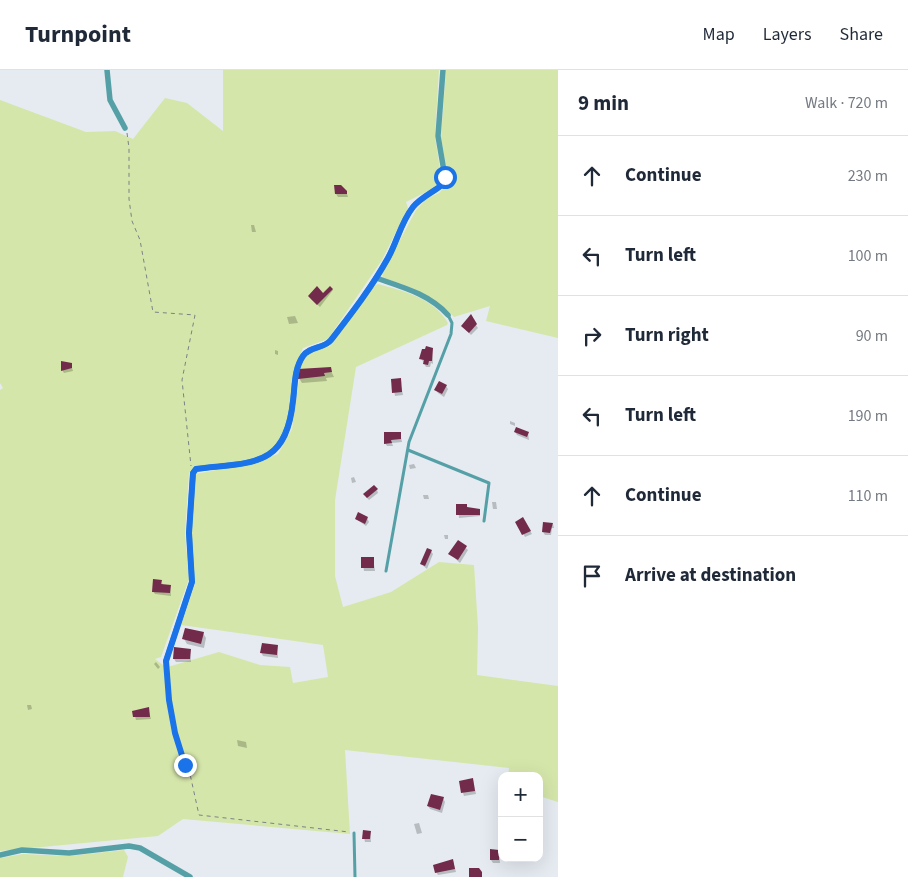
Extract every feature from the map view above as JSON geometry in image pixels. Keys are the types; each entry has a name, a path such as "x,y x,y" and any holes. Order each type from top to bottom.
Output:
{"street":[{"path":"107,70 110,100 125,128"},
{"path":"166,661 192,582 189,533 193,473 196,469 235,465 260,458 272,454 279,448 291,422 296,374 304,355 308,349 329,342 376,278 413,207 443,184 445,177 438,136 443,70"},
{"path":"376,278 416,292 436,304 448,315"},
{"path":"0,855 22,850 69,853 130,846 140,848 190,877"}],"lane":[{"path":"386,571 408,450 451,334 452,323 448,315"},
{"path":"408,450 489,483 484,521"},
{"path":"354,833 355,877"}],"path":[{"path":"125,128 129,140 129,199 132,221 140,240 153,312 195,315 182,380 193,473"},
{"path":"166,661 169,700 175,733 190,774 199,815 354,833"}],"green space":[{"path":"223,70 439,70 435,136 441,176 439,183 434,188 406,202 408,208 382,260 328,339 303,348 294,375 287,429 277,447 270,453 254,459 194,468 189,473 185,534 189,579 161,657 155,659 163,665 171,666 219,652 260,665 290,667 293,683 328,677 323,645 181,625 195,584 191,533 195,474 254,463 278,454 292,429 301,365 309,353 330,346 374,286 378,284 407,293 435,307 448,323 356,367 335,500 335,576 343,607 391,592 439,562 474,565 478,628 477,675 558,686 558,802 543,797 543,772 508,772 509,768 345,750 350,834 183,819 158,836 0,851 0,390 3,388 0,383 0,100 86,132 115,131 133,139 165,98 187,103 223,131"},
{"path":"446,70 558,70 558,338 486,321 490,306 454,317 430,297 383,278 382,274 416,210 426,199 439,193 446,185 448,178 441,137"},
{"path":"124,850 128,857 123,877 0,877 0,858 23,854 69,856"}],"building":[{"path":"334,185 341,185 347,191 347,194 335,194"},
{"path":"317,286 323,293 330,286 333,289 317,305 308,296"},
{"path":"471,314 477,324 469,333 461,326"},
{"path":"426,346 433,348 432,361 429,361 428,365 423,364 424,360 419,359 422,349 425,349"},
{"path":"61,361 72,363 72,368 61,371"},
{"path":"331,367 332,372 324,373 325,376 298,379 298,369"},
{"path":"401,378 402,392 392,393 391,379"},
{"path":"439,381 447,385 442,394 434,390"},
{"path":"516,427 529,432 527,437 514,432"},
{"path":"384,432 401,432 401,439 391,440 392,443 384,444"},
{"path":"374,485 378,489 367,498 363,494"},
{"path":"456,504 467,504 467,507 480,509 480,515 456,515"},
{"path":"358,512 368,517 365,524 355,519"},
{"path":"523,517 531,531 522,535 515,522"},
{"path":"543,522 553,523 550,533 542,532"},
{"path":"458,540 467,546 458,560 448,554"},
{"path":"427,548 432,550 425,566 420,564"},
{"path":"361,557 374,557 374,568 361,568"},
{"path":"153,579 162,580 161,584 171,585 170,593 152,592"},
{"path":"185,628 204,632 201,644 182,639"},
{"path":"262,643 278,645 277,655 260,653"},
{"path":"174,647 191,649 190,659 173,659"},
{"path":"149,707 150,717 133,717 132,711"},
{"path":"473,778 475,791 461,793 459,781"},
{"path":"431,794 444,797 440,810 427,806"},
{"path":"363,830 371,831 370,839 362,839"},
{"path":"490,849 498,850 498,860 490,860"},
{"path":"453,859 455,869 435,873 433,865"},
{"path":"469,868 479,868 482,872 482,877 469,877"}],"route":[{"path":"185,765 175,733 169,700 166,661 192,582 189,533 193,473 196,469 235,465 260,458 272,454 279,448 291,422 296,374 298,365 304,355 308,349 329,342 376,278 413,207 437,190 443,184 445,177"}]}
